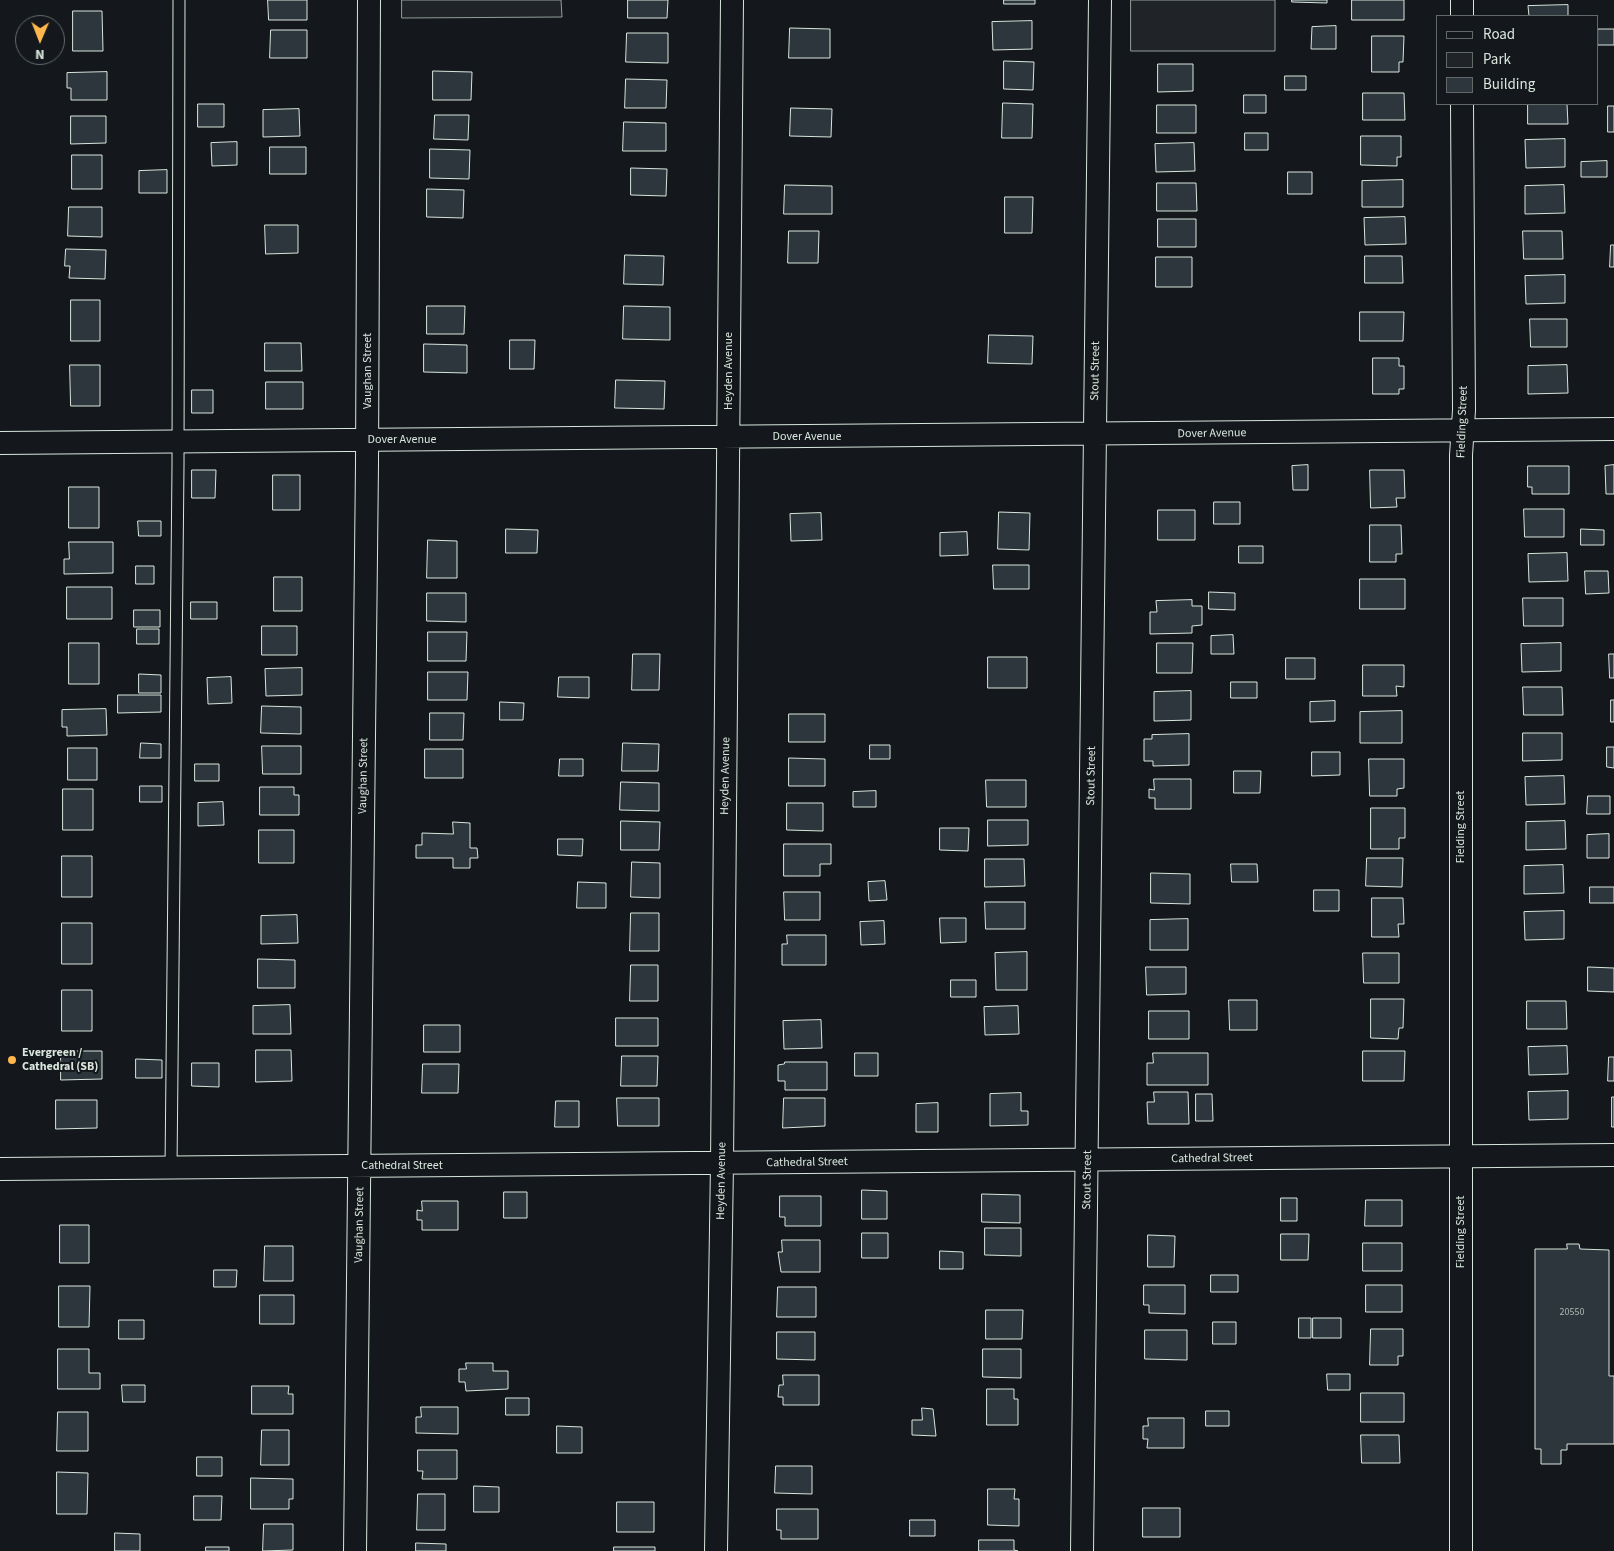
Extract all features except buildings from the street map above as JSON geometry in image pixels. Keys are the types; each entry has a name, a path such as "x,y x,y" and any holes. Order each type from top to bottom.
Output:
{"street":[{"name":"Vaughan Street","path":"355,1551 368,440 368,0"},
{"name":"Heyden Avenue","path":"716,1551 722,1163 732,0"},
{"name":"Stout Street","path":"1082,1551 1100,0"},
{"path":"1462,0 1462,15"},
{"name":"Fielding Street","path":"1461,1551 1462,431 1464,410 1462,105"},
{"name":"Dover Avenue","path":"0,443 1614,429"},
{"name":"Cathedral Street","path":"0,1169 1614,1155"}],"lane":[{"path":"171,1168 178,442 179,0"}],"green space":[{"path":"402,0 561,0 562,17 402,18"},
{"path":"1131,0 1275,0 1275,51 1131,51"}],"place":[{"name":"Evergreen / Cathedral (SB)","path":"12,1060"}]}
